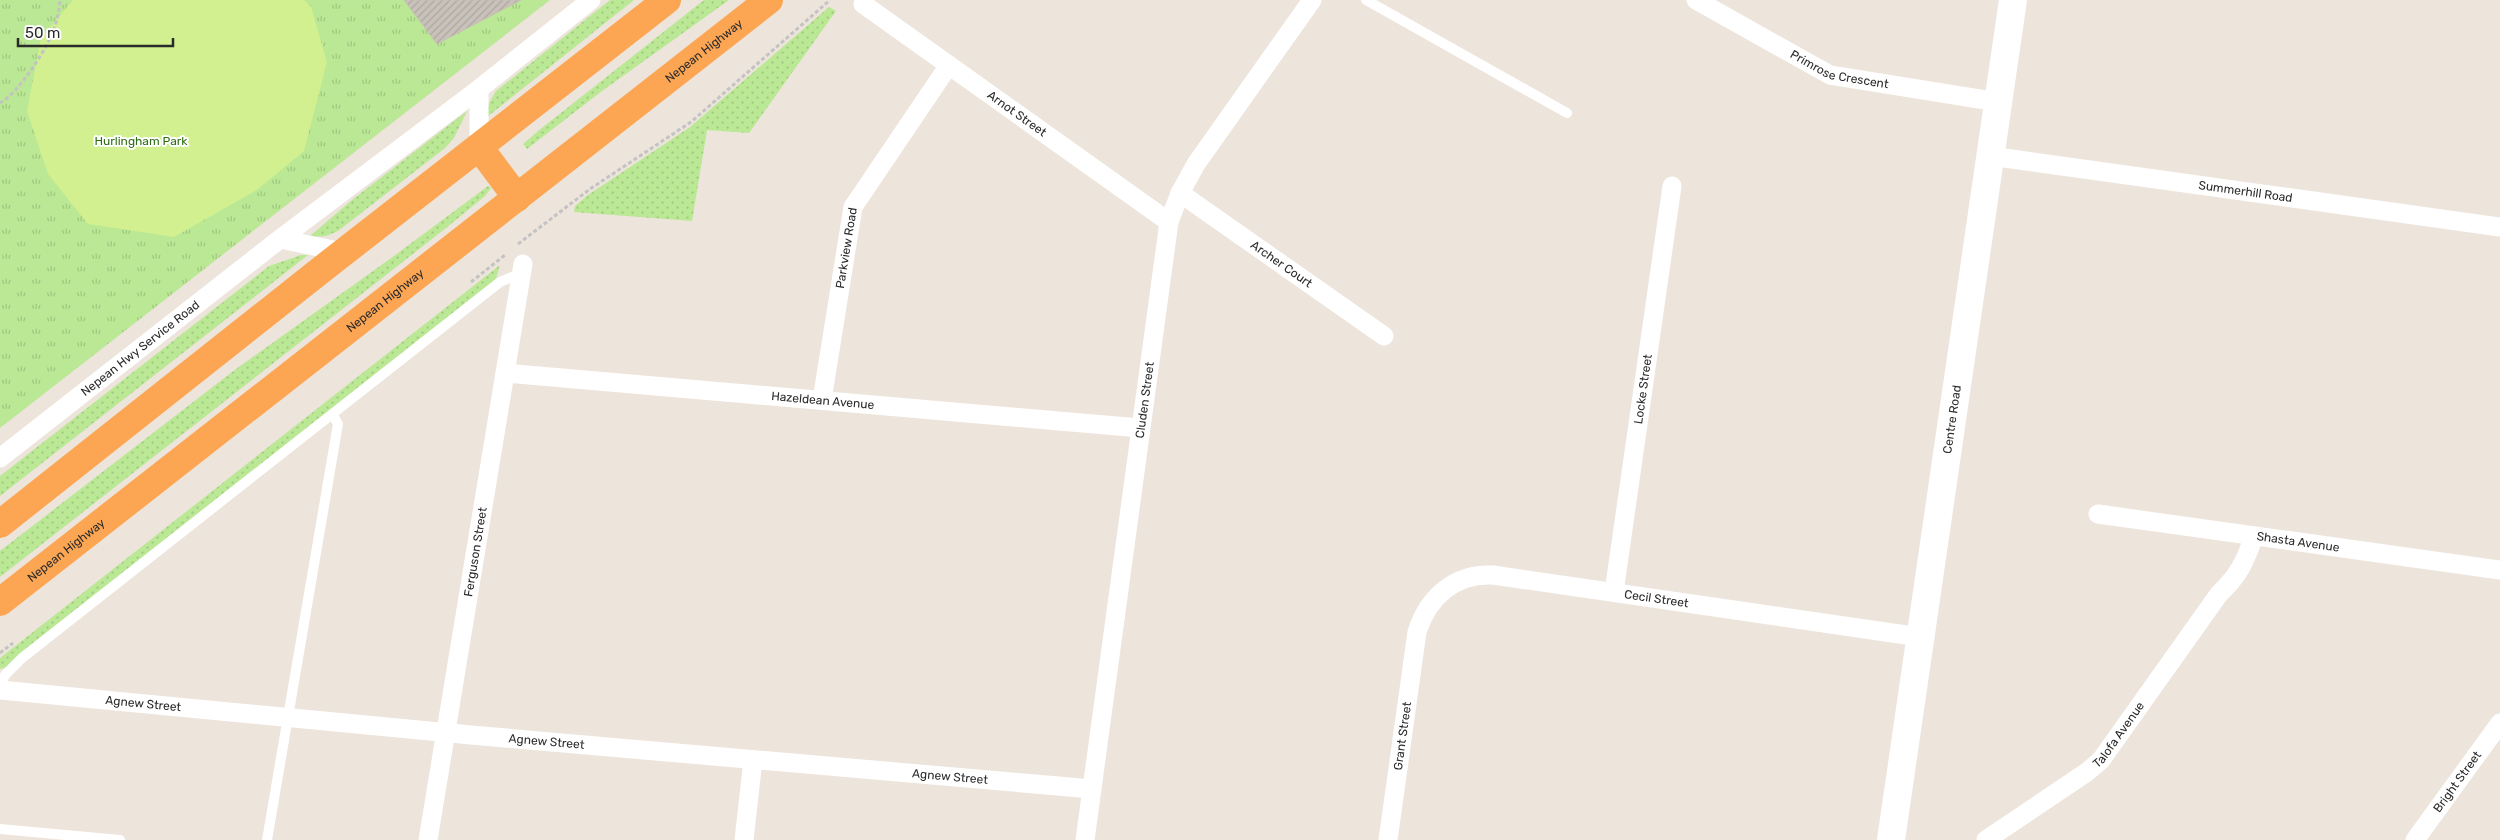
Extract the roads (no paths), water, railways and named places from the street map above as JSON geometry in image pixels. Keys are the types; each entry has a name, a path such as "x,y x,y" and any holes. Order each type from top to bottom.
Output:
{"highway":[{"path":"0,524 343,252 667,0"},
{"name":"Nepean Highway","path":"0,602 769,0"},
{"path":"479,147 517,198"}],"main road":[{"name":"Centre Road","path":"1891,840 2013,0"}],"street":[{"name":"Nepean Hwy Service Road","path":"0,458 280,239 479,89 591,0"},
{"name":"Cluden Street","path":"1085,840 1169,222 1180,193 1196,164 1312,0"},
{"name":"Primrose Crescent","path":"1696,0 1830,75 1998,102"},
{"name":"Arnot Street","path":"864,4 1169,222"},
{"name":"Parkview Road","path":"822,400 854,207 950,65"},
{"path":"479,89 479,147"},
{"name":"Summerhill Road","path":"1990,156 2500,227"},
{"name":"Locke Street","path":"1614,592 1672,186"},
{"name":"Archer Court","path":"1180,193 1384,336"},
{"path":"280,239 343,252"},
{"name":"Ferguson Street","path":"428,840 522,268"},
{"name":"Hazeldean Avenue","path":"505,373 1140,428"},
{"name":"Shasta Avenue","path":"2098,514 2500,570"},
{"name":"Talofa Avenue","path":"1986,840 2087,772 2101,760 2219,594 2234,580 2244,564 2246,535"},
{"name":"Cecil Street","path":"1417,632 1422,615 1431,601 1458,581 1470,576 1493,575 1920,637"},
{"name":"Grant Street","path":"1388,840 1417,632"},
{"name":"Agnew Street","path":"0,690 445,733 1092,789"},
{"name":"Bright Street","path":"2415,840 2500,723"},
{"path":"744,840 753,760"}],"lane":[{"path":"1366,0 1567,113"},
{"path":"0,686 5,675 22,658 500,282 522,268"},
{"path":"267,840 338,424 333,415"},
{"path":"0,829 120,840"}],"park label":[{"name":"Hurlingham Park","path":"141,141"}]}
